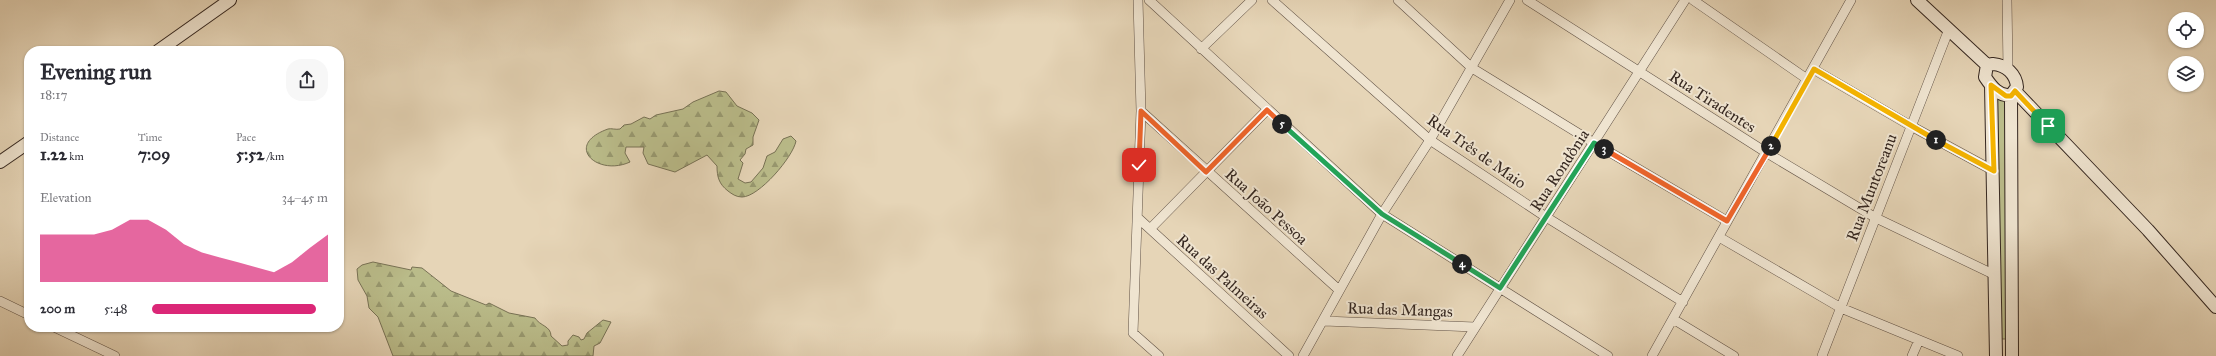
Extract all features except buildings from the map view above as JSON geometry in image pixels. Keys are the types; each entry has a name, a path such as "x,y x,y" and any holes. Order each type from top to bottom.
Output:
{"main road":[{"path":"165,46 230,0"},
{"path":"1917,0 1988,65 2000,64 2008,70 2016,80 2013,93 2012,350 1996,343"},
{"path":"1988,65 1984,73 1991,85 2002,94 2013,93"},
{"path":"1991,85 1994,171 1996,356"},
{"path":"2013,93 2148,230 2216,307"},
{"path":"0,162 24,145"}],"street":[{"path":"1138,0 1141,111 1133,333 1159,356"},
{"path":"1149,0 1382,214 1608,356"},
{"path":"1201,49 1252,0"},
{"name":"Rua Três de Maio","path":"1272,0 1430,140 1546,218 1683,302"},
{"path":"1398,0 1472,68 1594,143 1727,221"},
{"path":"1303,356 1324,321 1339,290 1382,214 1430,140 1510,0"},
{"name":"Rua Tiradentes","path":"1527,0 1766,153 1876,218 1995,275"},
{"name":"Rua Rondônia","path":"1457,356 1685,0"},
{"path":"1692,0 1807,79"},
{"path":"2007,0 2008,70"},
{"path":"1652,356 1814,69 1849,1"},
{"name":"Rua Muntoreanu","path":"1822,356 1949,29"},
{"path":"1814,69 1911,126 1994,171"},
{"path":"1150,229 1267,110"},
{"name":"Rua João Pessoa","path":"1141,111 1206,172 1339,290"},
{"name":"Rua das Palmeiras","path":"1138,218 1289,356"},
{"path":"1719,237 1841,308 1958,356"},
{"path":"0,301 24,313"},
{"path":"1673,319 1734,356"},
{"name":"Rua das Mangas","path":"1324,321 1475,327"},
{"path":"65,332 115,356"},
{"path":"1912,356 1919,340"}],"green space":[{"path":"719,91 726,92 737,106 752,113 759,120 753,137 753,145 746,149 745,154 740,160 743,163 738,179 745,183 751,182 763,168 767,156 775,152 783,139 791,136 796,141 794,148 782,166 766,184 749,195 742,197 738,196 722,186 717,174 717,166 707,155 675,172 648,164 643,153 644,147 626,147 625,153 630,162 618,166 606,165 597,162 590,157 586,150 588,143 595,136 608,129 620,129 624,125 631,124 644,117 650,119 656,115 683,109 693,102"},
{"path":"1997,95 2005,99 2008,339 2000,339"},
{"path":"373,262 411,270 412,267 422,268 451,291 486,305 489,303 509,313 535,318 549,330 551,336 562,346 568,345 568,341 573,335 579,337 581,340 584,339 587,333 603,320 611,322 600,343 594,346 593,356 393,356 378,317 369,308 367,296 358,280 357,269 362,265"}],"route":[{"path":"1139,165 1141,111 1206,172 1267,110 1382,214 1500,288 1594,143 1727,221 1814,69 1911,126 1994,171 1991,85 1996,91 2006,96 2011,96 2015,91 2048,126"}]}
